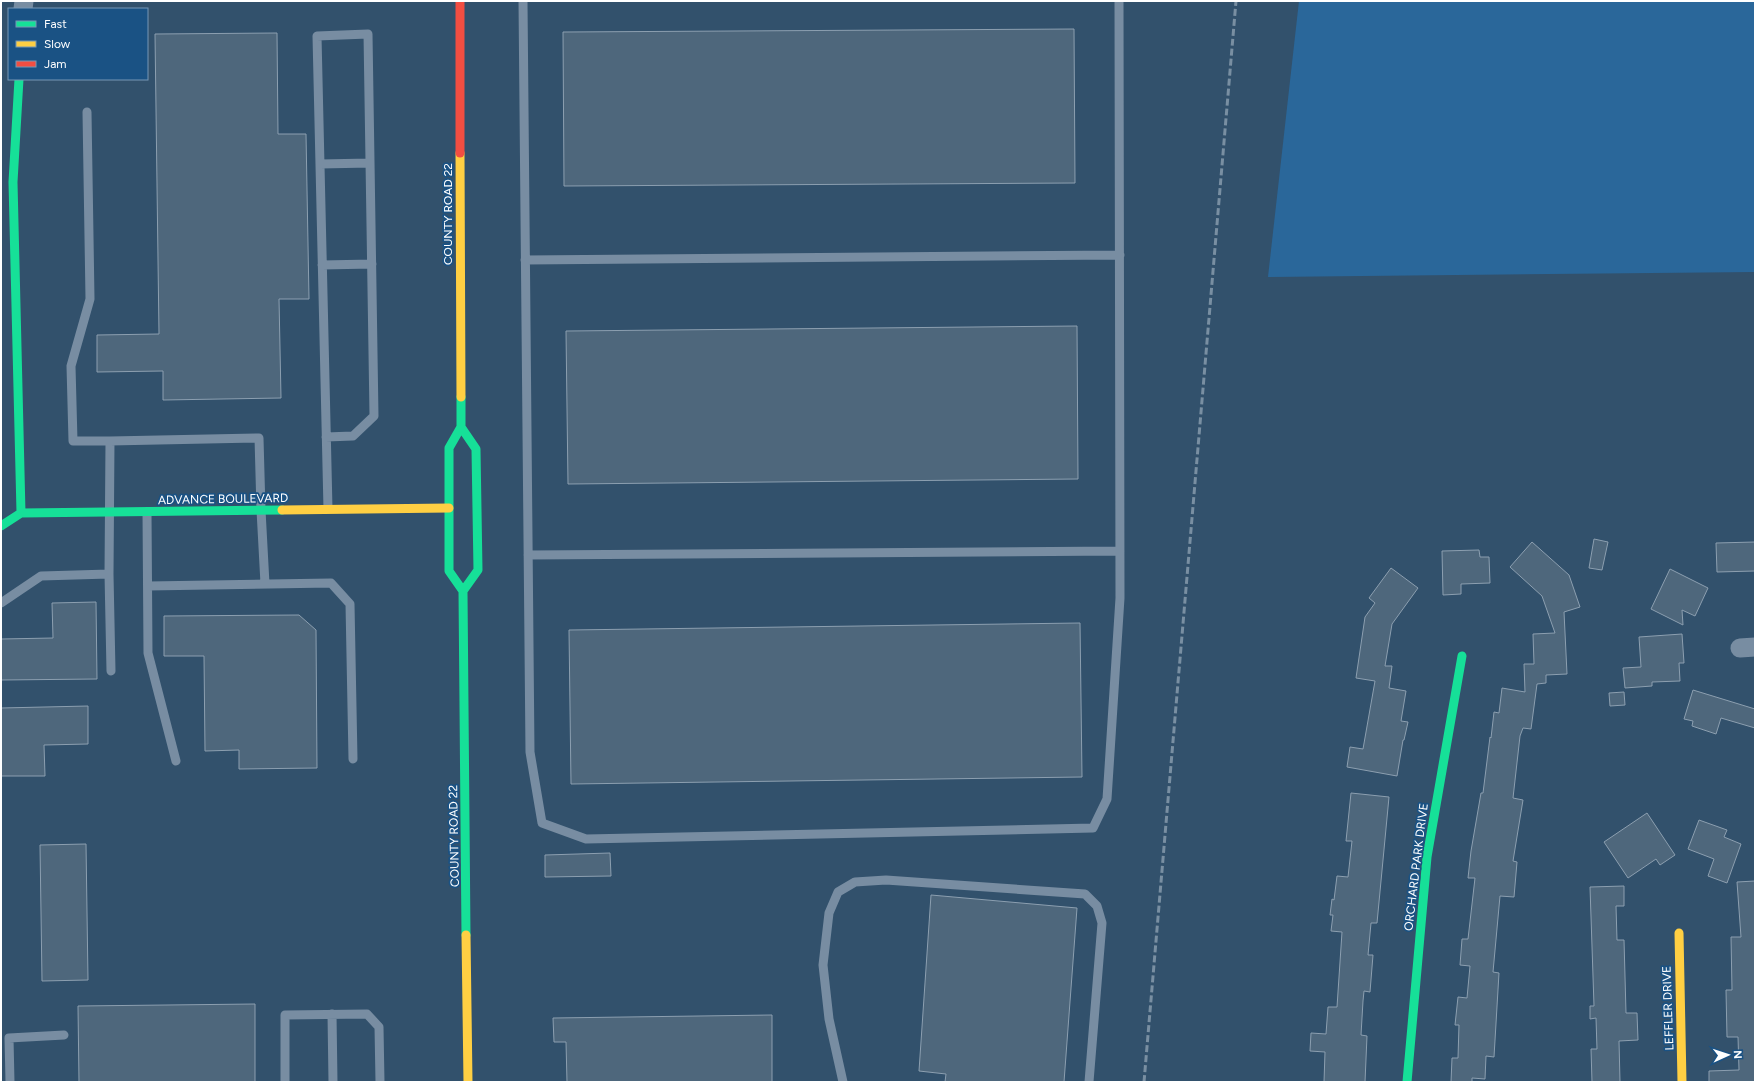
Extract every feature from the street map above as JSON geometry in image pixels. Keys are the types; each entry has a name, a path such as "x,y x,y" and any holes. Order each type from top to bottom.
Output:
{"street":[{"name":"COUNTY ROAD 22","path":"460,1 461,427 449,448 449,571 463,591 468,1082"},
{"path":"1,526 21,513 12,263 13,182 19,80"},
{"path":"461,427 476,449 478,570 463,591"},
{"name":"ADVANCE BOULEVARD","path":"21,513 449,508"},
{"name":"ORCHARD PARK DRIVE","path":"1407,1082 1427,856 1462,656"},
{"name":"LEFFLER DRIVE","path":"1679,933 1682,1082"}],"lane":[{"path":"523,1 530,752 542,823 586,839 1093,828 1107,799 1120,598 1120,1"},
{"path":"326,437 353,436 374,416 368,34 317,36 322,265 326,437 328,509"},
{"path":"87,112 90,299 71,366 73,441 260,438 261,510 265,584"},
{"path":"320,164 370,163"},
{"path":"525,260 1120,254"},
{"path":"322,265 372,264"},
{"path":"110,441 109,574 111,671"},
{"path":"147,512 148,653 176,761"},
{"path":"528,556 1120,551"},
{"path":"1,603 41,576 109,574"},
{"path":"148,586 331,583 350,604 353,759"},
{"path":"843,1082 829,1019 823,965 829,913 838,892 855,882 886,880 1085,894 1097,906 1102,922 1089,1082"},
{"path":"285,1082 285,1015 332,1014 367,1014 379,1026 380,1082"},
{"path":"332,1014 333,1082"},
{"path":"10,1082 9,1038 64,1036"}],"shaded area":[{"path":"1299,1 1755,1 1755,272 1268,277"}],"building":[{"path":"1074,29 1075,183 564,186 563,32"},
{"path":"277,33 278,134 306,134 309,299 279,299 281,398 163,400 163,371 97,372 97,335 159,334 155,34"},
{"path":"1077,326 1078,479 568,484 566,331"},
{"path":"1594,539 1608,542 1602,570 1589,568"},
{"path":"1532,542 1569,575 1580,607 1564,612 1567,674 1546,675 1546,683 1537,684 1531,729 1523,728 1520,736 1513,798 1523,800 1513,861 1517,862 1514,897 1500,896 1493,972 1499,973 1494,1057 1486,1056 1485,1079 1472,1078 1472,1082 1451,1082 1452,1058 1458,1058 1459,1025 1455,1025 1458,997 1467,998 1470,966 1460,965 1462,939 1468,939 1475,878 1468,878 1471,851 1481,793 1483,793 1494,712 1499,713 1502,688 1525,692 1524,664 1534,664 1533,634 1555,633 1542,596 1510,567"},
{"path":"1755,542 1755,571 1717,572 1716,543"},
{"path":"1479,550 1480,557 1489,557 1490,583 1461,584 1461,594 1443,595 1442,551"},
{"path":"1391,568 1418,588 1392,624 1385,666 1392,666 1389,688 1406,691 1401,721 1408,722 1403,740 1397,776 1347,767 1350,747 1363,749 1375,681 1356,678 1365,617 1375,603 1369,598"},
{"path":"1670,569 1708,588 1695,616 1682,610 1683,625 1651,609"},
{"path":"96,602 97,679 1,680 1,639 53,638 52,603"},
{"path":"299,615 316,630 317,768 239,769 239,750 205,751 204,656 164,656 164,616"},
{"path":"1080,623 1082,777 571,784 569,630"},
{"path":"1682,634 1684,663 1679,663 1680,681 1652,682 1652,686 1625,688 1623,668 1641,667 1639,637"},
{"path":"1693,690 1755,709 1755,728 1721,718 1716,734 1692,726 1693,721 1684,719"},
{"path":"1624,692 1625,705 1610,706 1609,693"},
{"path":"88,706 88,744 44,745 45,776 1,776 1,708"},
{"path":"1351,793 1389,797 1377,923 1371,923 1368,955 1373,955 1370,992 1364,991 1363,1001 1361,1035 1367,1036 1365,1082 1324,1082 1325,1052 1310,1051 1311,1033 1326,1034 1328,1007 1337,1007 1342,932 1331,931 1333,915 1330,915 1332,899 1334,900 1337,876 1348,877 1352,841 1346,841"},
{"path":"1647,813 1675,855 1660,865 1656,859 1628,878 1604,842"},
{"path":"1699,820 1727,830 1724,837 1741,844 1727,883 1708,876 1714,859 1688,849"},
{"path":"86,844 88,980 42,981 40,845"},
{"path":"610,853 611,876 545,877 545,855"},
{"path":"1755,881 1755,1082 1709,1082 1709,1071 1739,1070 1738,1037 1727,1037 1726,990 1732,990 1731,937 1741,937 1737,882"},
{"path":"1624,886 1624,906 1616,906 1617,940 1624,940 1626,1013 1637,1013 1638,1040 1619,1041 1620,1082 1592,1082 1591,1049 1597,1049 1596,1018 1590,1019 1590,1006 1594,1006 1590,887"},
{"path":"931,895 1077,908 1064,1082 945,1082 946,1074 919,1071"},
{"path":"255,1004 255,1082 79,1082 78,1006"},
{"path":"772,1015 772,1082 567,1082 566,1042 554,1042 553,1018"}],"railway":[{"path":"1144,1082 1236,1"}],"traffic: fast":[{"path":"19,80 13,182 21,513"},
{"path":"461,397 461,427 449,448 449,571 463,591"},
{"path":"461,427 476,449 478,570 463,591 466,935"},
{"path":"1,526 21,513 282,510"},
{"path":"1407,1082 1427,857 1462,656"}],"traffic: slow":[{"path":"460,153 461,397"},
{"path":"282,510 449,508"},
{"path":"1679,933 1682,1082"},
{"path":"466,935 468,1082"}],"traffic: jam":[{"path":"460,1 460,153"}]}
